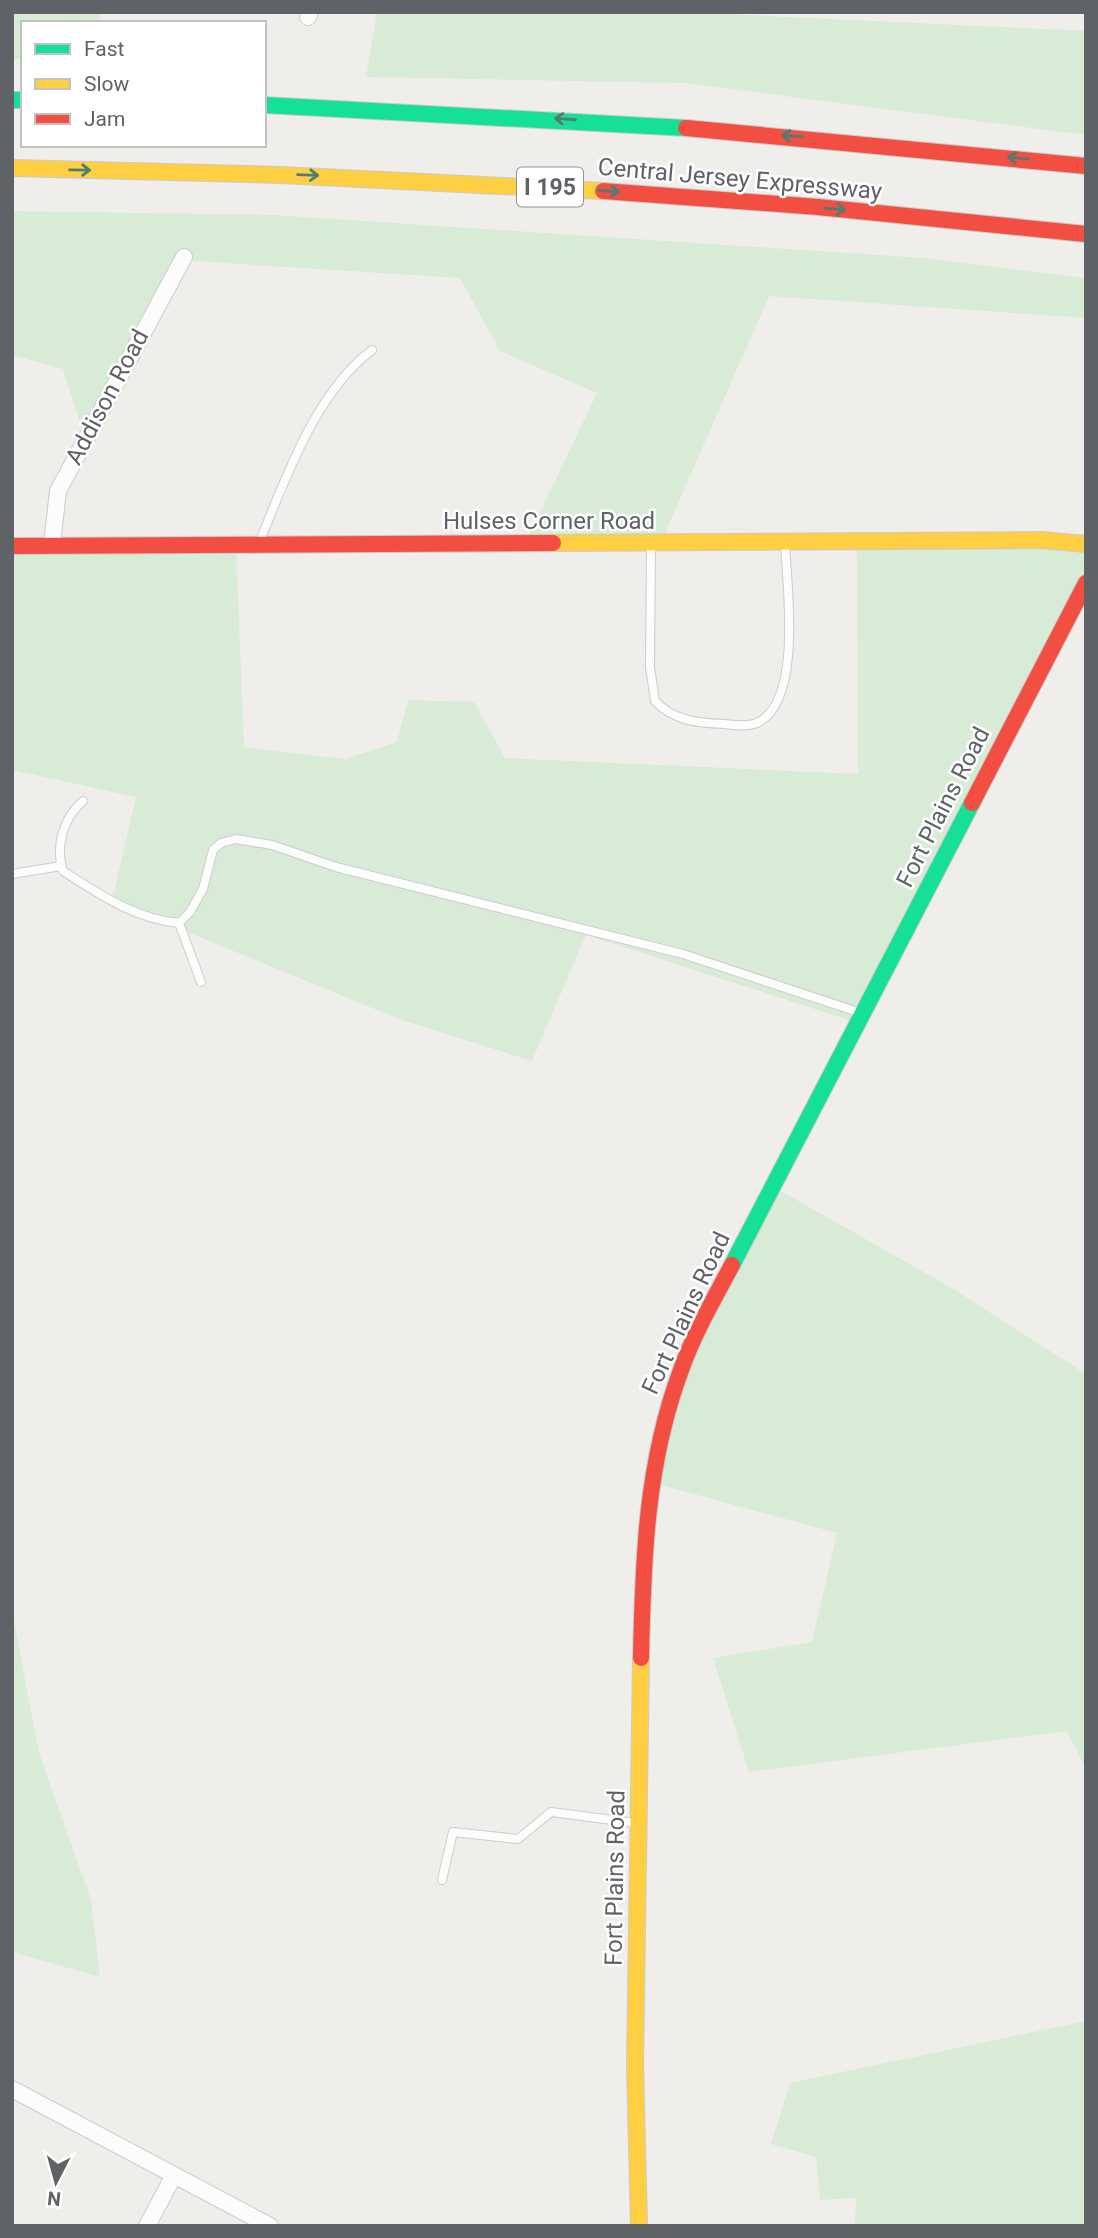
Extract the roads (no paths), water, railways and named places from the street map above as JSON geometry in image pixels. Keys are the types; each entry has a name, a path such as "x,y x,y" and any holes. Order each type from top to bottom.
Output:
{"main road":[{"name":"Central Jersey Expressway","path":"266,105 537,117 718,130 1086,166"},
{"name":"Central Jersey Expressway","path":"12,168 226,172 530,185 852,210 1086,234"},
{"name":"Hulses Corner Road","path":"12,546 1042,540 1086,544"},
{"name":"Fort Plains Road","path":"639,2226 635,2142 643,1549 646,1504 662,1420 692,1342 1086,583"}],"street":[{"name":"Addison Road","path":"52,544 58,491 184,257"},
{"path":"12,2090 271,2226"},
{"path":"146,2226 174,2175"}],"lane":[{"path":"258,546 291,465 340,379 372,350"},
{"path":"651,544 650,667 655,701 686,720 748,725 761,720 776,706 781,695 789,639 785,541"},
{"path":"83,801 75,808 60,838 63,871 120,907 160,921 179,923"},
{"path":"179,923 190,912 203,889 213,850 221,843 236,839 272,845 335,867 683,954 861,1013"},
{"path":"12,874 61,866"},
{"path":"179,923 201,982"},
{"path":"442,1880 453,1832 518,1839 551,1812 639,1824"}]}
